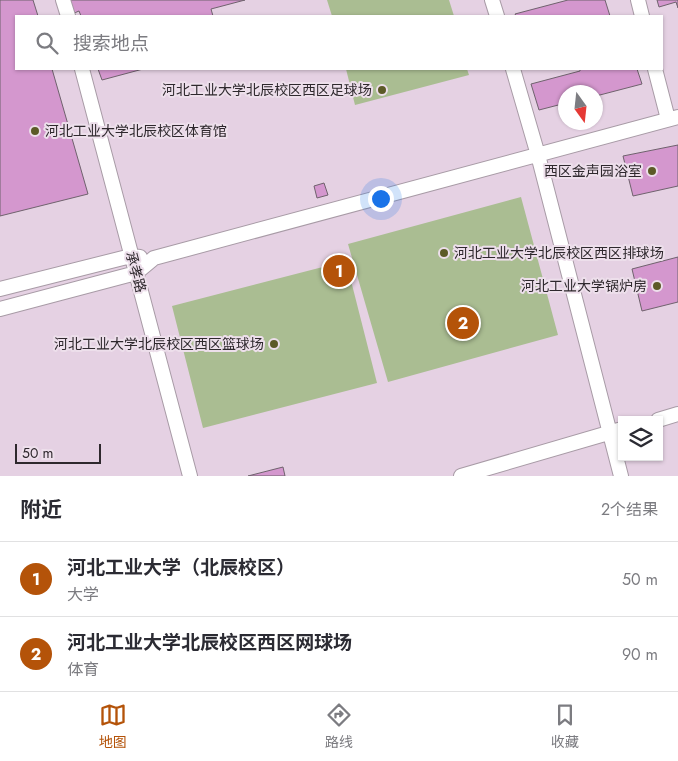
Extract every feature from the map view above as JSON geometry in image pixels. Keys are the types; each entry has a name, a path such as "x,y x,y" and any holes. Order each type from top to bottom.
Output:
{"street":[{"path":"63,0 68,15"},
{"path":"492,0 497,15"},
{"path":"638,0 642,15"},
{"name":"承孝路","path":"82,70 190,476"},
{"path":"512,70 616,431 621,476"},
{"path":"0,289 131,256 154,258 673,118 655,70"},
{"path":"0,309 136,273 154,258"},
{"path":"663,418 678,414"},
{"path":"461,476 616,431"}],"shaded area":[{"path":"0,0 678,0 678,476 0,476"}],"green space":[{"path":"327,0 449,0 454,15 332,15"},
{"name":"河北工业大学北辰校区西区足球场","path":"346,70 467,70 469,75 355,105"},
{"path":"521,197 558,335 388,382 348,244"},
{"name":"河北工业大学北辰校区西区篮球场","path":"346,261 377,383 203,428 172,306"}],"building":[{"name":"河北工业大学北辰校区体育馆","path":"0,0 33,0 38,15 15,15 15,70 52,70 88,194 0,216"},
{"path":"68,0 245,0 211,9 213,15 81,15 79,11 72,14"},
{"path":"568,0 605,0 610,15 516,15"},
{"path":"657,0 678,0 678,8 676,2 659,7"},
{"path":"98,70 139,70 102,80"},
{"path":"580,70 637,70 642,84 603,94 603,85 558,85 558,105 539,110 531,84"},
{"name":"西区金声园浴室","path":"678,145 678,186 633,196 623,156"},
{"path":"324,183 328,195 317,198 314,186"},
{"name":"河北工业大学锅炉房","path":"678,257 678,302 642,311 632,269"},
{"path":"283,467 285,476 248,476"}],"place":[{"name":"河北工业大学北辰校区西区足球场","path":"382,90"},
{"name":"河北工业大学北辰校区体育馆","path":"35,131"},
{"name":"西区金声园浴室","path":"652,171"},
{"name":"河北工业大学北辰校区西区排球场","path":"444,253"},
{"name":"河北工业大学（北辰校区）","path":"339,271"},
{"name":"河北工业大学锅炉房","path":"657,286"},
{"name":"河北工业大学北辰校区西区网球场","path":"463,323"},
{"name":"河北工业大学北辰校区西区篮球场","path":"274,344"}]}
